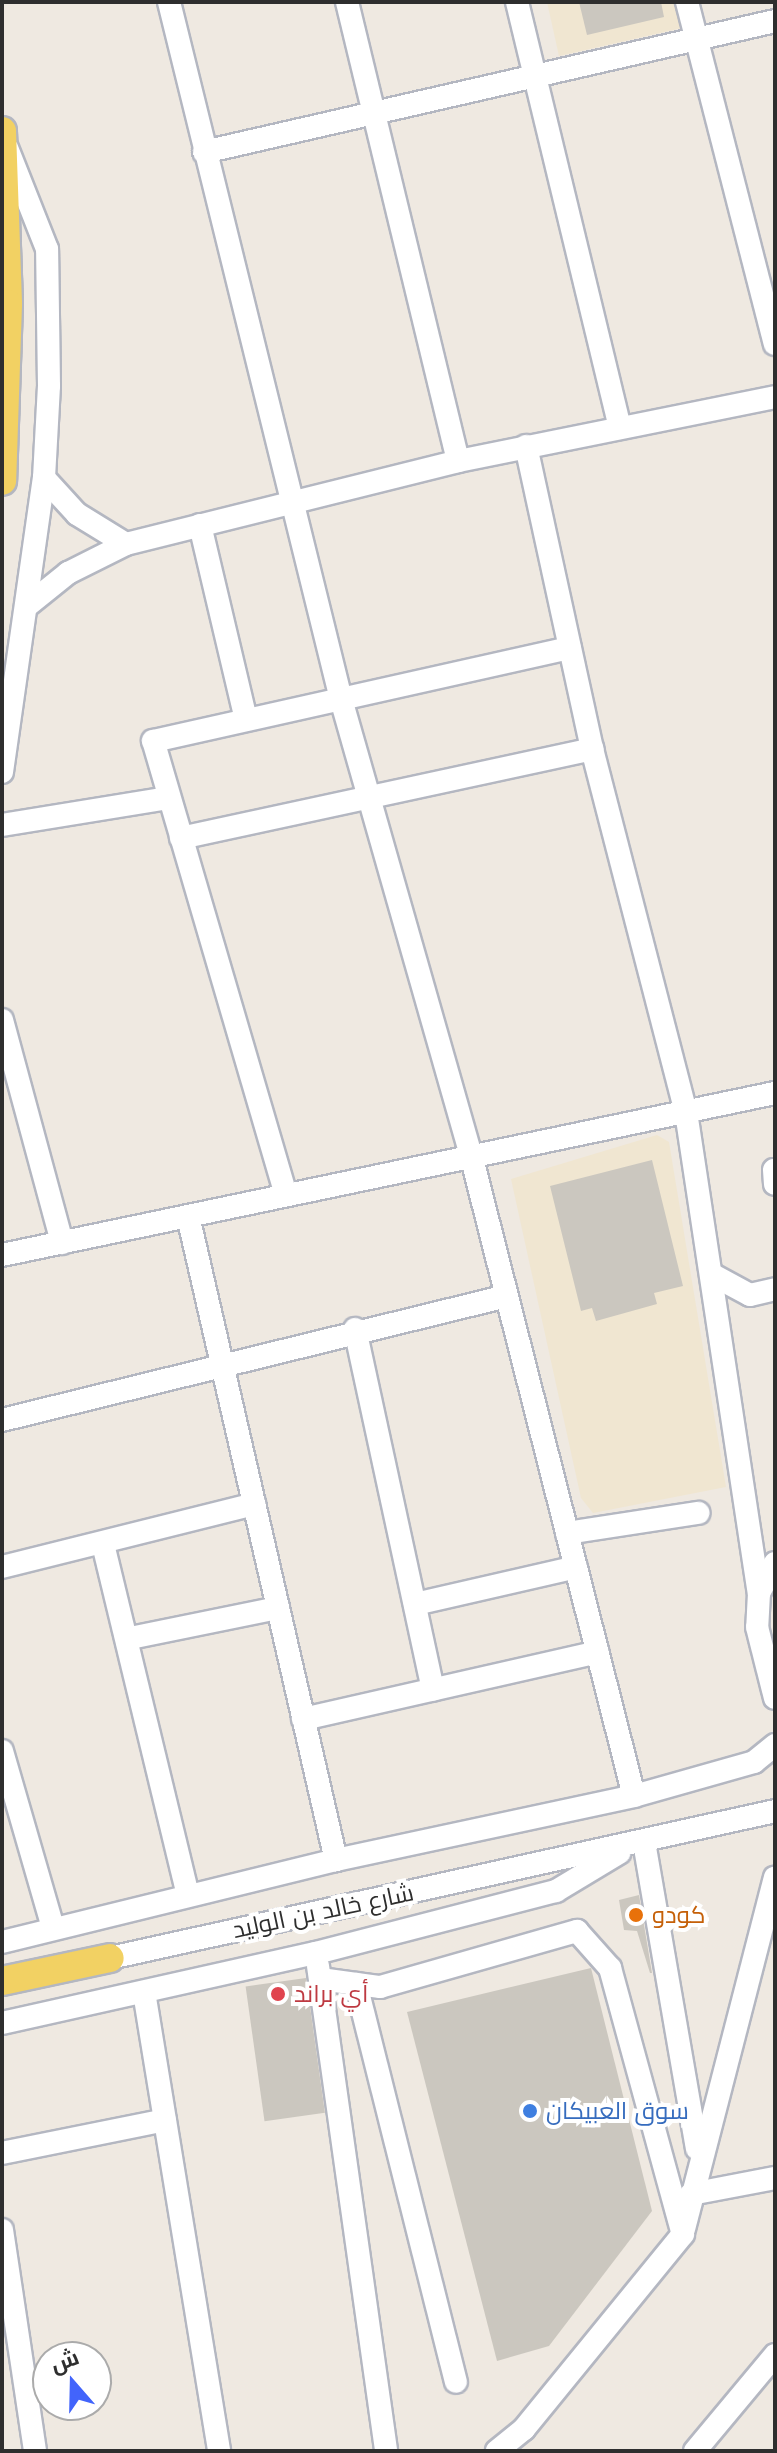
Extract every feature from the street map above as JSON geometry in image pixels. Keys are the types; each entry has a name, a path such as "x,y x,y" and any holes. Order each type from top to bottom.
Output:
{"main road":[{"path":"2,481 8,304 3,135"},
{"name":"شارع خالد بن الوليد","path":"2,1981 110,1958"}],"street":[{"path":"169,2 341,699 471,1155 634,1796"},
{"path":"347,2 458,461"},
{"path":"517,2 619,425"},
{"path":"687,2 775,344"},
{"path":"204,152 775,21"},
{"path":"2,772 44,478 47,249 3,135"},
{"path":"27,606 68,573 126,544 292,500 458,461 619,425 775,397"},
{"path":"526,446 592,749 686,1112 759,1593 757,1627 775,1698"},
{"path":"44,478 77,514 126,544"},
{"path":"200,525 246,720"},
{"path":"286,1195 153,741 570,648"},
{"path":"181,838 592,749"},
{"path":"2,825 169,798"},
{"path":"2,1020 62,1243"},
{"path":"2,1255 775,1093"},
{"path":"188,1216 336,1860"},
{"path":"711,1274 750,1295 774,1292"},
{"path":"2,1420 225,1368 355,1329 507,1296"},
{"path":"355,1329 433,1690"},
{"path":"2,1567 254,1504"},
{"path":"567,1533 698,1513"},
{"path":"103,1544 130,1638 188,1895"},
{"path":"759,1593 775,1563"},
{"path":"415,1604 576,1567"},
{"path":"130,1638 278,1608"},
{"path":"757,1627 775,1666"},
{"path":"303,1719 597,1652"},
{"path":"2,1942 336,1860 634,1796 754,1762 775,1745"},
{"path":"2,1751 53,1928"},
{"name":"شارع خالد بن الوليد","path":"110,1958 775,1811"},
{"path":"2,2023 316,1953 556,1891 638,1843 699,2157"},
{"path":"511,2447 683,2234 699,2157 775,1878"},
{"path":"320,1979 380,1987 577,1931 610,1968 683,2234"},
{"path":"316,1953 386,2451"},
{"path":"356,1984 456,2382"},
{"path":"144,1992 219,2451"},
{"path":"2,2153 165,2120"},
{"path":"691,2194 775,2178"},
{"path":"2,2230 35,2451"},
{"path":"695,2451 775,2355"},
{"path":"712,2429 720,2451"}],"shaded area":[{"path":"547,2 676,2 682,28 559,56"},
{"path":"657,1135 669,1142 726,1487 593,1513 581,1498 511,1179"}],"building":[{"path":"579,2 661,2 664,17 587,35"},
{"path":"652,1160 683,1286 654,1293 657,1304 596,1321 592,1308 581,1311 550,1186"},
{"name":"كودو","path":"639,1895 652,1973 637,1931 624,1930 619,1900"},
{"name":"سوق العبيكان","path":"591,1968 652,2211 549,2346 497,2361 407,2012"},
{"path":"306,1978 325,2113 265,2121 246,1986"}],"place":[{"name":"كودو","path":"636,1915"},
{"name":"أي براند","path":"278,1994"},
{"name":"سوق العبيكان","path":"530,2111"}]}
